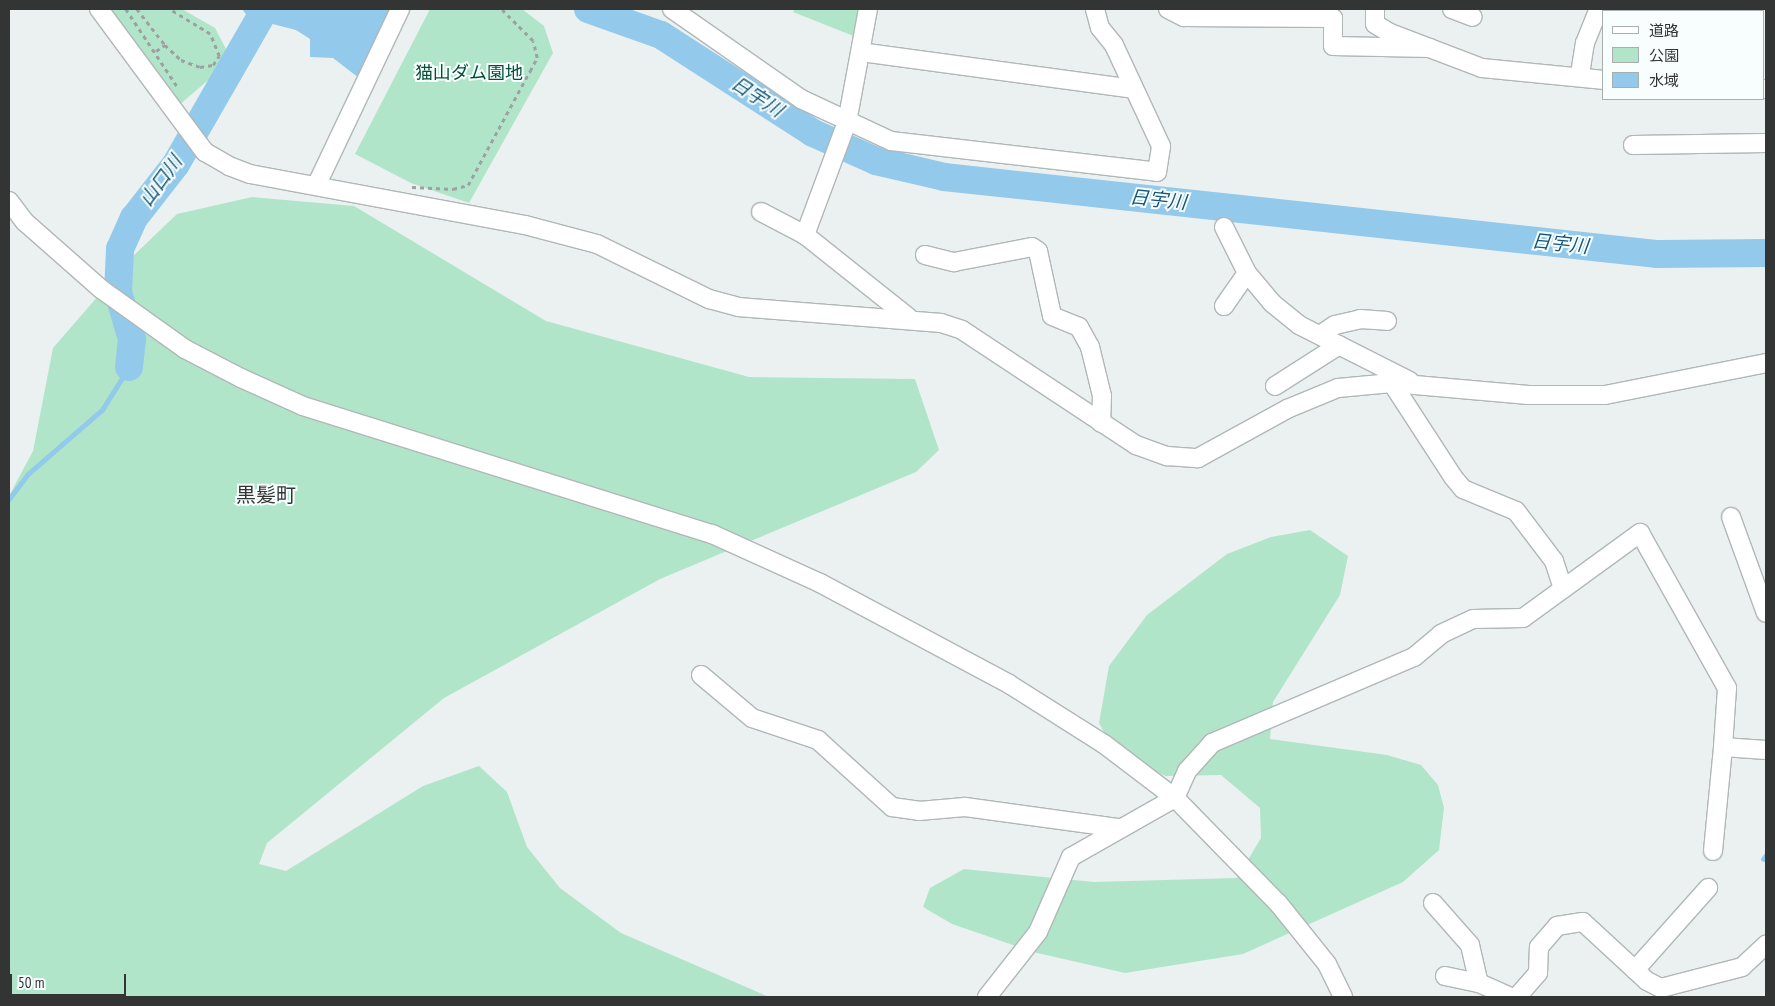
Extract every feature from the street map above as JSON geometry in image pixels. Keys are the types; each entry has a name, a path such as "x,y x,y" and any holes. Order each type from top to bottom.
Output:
{"street":[{"path":"99,9 205,152 250,174 318,184 524,225 597,244 709,299 738,307 908,317 962,330 1136,445 1167,456 1198,458 1287,409 1338,388 1392,383 1528,395 1605,395 1766,363"},
{"path":"318,184 400,9"},
{"path":"672,9 761,74 847,122 891,141 1158,172 1160,146 1114,45 1100,28 1095,9"},
{"path":"805,235 829,166 847,122 868,9"},
{"path":"1168,9 1184,17 1333,18 1333,46 1430,48"},
{"path":"1375,9 1375,24 1482,68 1580,74 1602,80"},
{"path":"1580,74 1585,43 1599,9"},
{"path":"1446,12 1472,16"},
{"path":"861,52 1133,89"},
{"path":"1633,145 1766,143"},
{"path":"9,201 25,222 101,289 185,349 303,406 712,534 820,583 1009,684 1104,744 1175,798 1210,832 1327,964 1343,997"},
{"path":"761,212 805,235 908,317"},
{"path":"1224,227 1247,273 1272,303 1320,335 1419,386"},
{"path":"925,255 954,262 1032,247 1038,251 1052,316 1079,327 1090,347 1102,396 1101,423"},
{"path":"1224,307 1247,273"},
{"path":"1320,335 1335,325 1360,319 1387,321"},
{"path":"1275,386 1339,345"},
{"path":"1392,383 1453,477 1463,488 1516,511 1554,561 1562,586"},
{"path":"1731,517 1766,613"},
{"path":"987,997 1038,932 1071,857 1118,828 1175,798 1187,770 1212,743 1414,657 1442,634 1473,619 1523,618 1562,586 1640,533 1727,688 1714,851"},
{"path":"701,676 752,718 818,740 892,807 918,811 965,807 1118,828"},
{"path":"1722,747 1766,750"},
{"path":"1635,970 1708,888"},
{"path":"1433,904 1470,945 1479,983"},
{"path":"1517,997 1538,973 1539,947 1557,926 1583,922 1635,970 1661,988 1742,968 1766,946"},
{"path":"1445,976 1479,983 1510,997"}],"path":[{"path":"126,9 156,51 165,45"},
{"path":"137,9 165,45 181,60 200,67 213,65 219,56 210,34 169,9"},
{"path":"410,187 452,189 468,185 537,58 533,42 501,9"}],"green space":[{"path":"109,9 182,9 215,28 227,51 220,70 178,106"},
{"name":"猫山ダム園地","path":"430,9 522,9 544,26 553,53 469,203 411,183 355,154"},
{"path":"795,9 861,9 856,37 793,12"},
{"path":"252,197 354,206 546,321 749,377 915,379 939,450 916,472 660,579 444,698 267,843 259,864 286,871 423,786 479,766 507,792 527,847 560,888 621,933 769,997 9,997 9,496 33,451 53,348 131,258 177,214"},
{"path":"1310,530 1348,556 1340,595 1273,702 1270,739 1387,755 1421,765 1438,785 1444,808 1439,850 1403,882 1243,954 1125,973 1033,952 952,924 923,907 930,888 964,869 1094,882 1237,878 1261,838 1260,808 1221,775 1166,776 1118,757 1099,723 1109,666 1147,615 1227,554 1271,537"}],"water":[{"path":"242,9 389,9 359,78 333,58 310,57 310,39 296,30 249,18"}],"waterway":[{"name":"山口川","path":"129,367 132,339 118,292 120,249 134,218 176,164 265,9"},
{"name":"日宇川","path":"588,9 661,35 813,133 876,161 944,177 1658,254 1766,253"},
{"path":"9,499 28,474 102,410 129,367"},
{"path":"1763,859 1766,855"}],"district":[{"name":"黒髪町","path":"266,495"}]}
